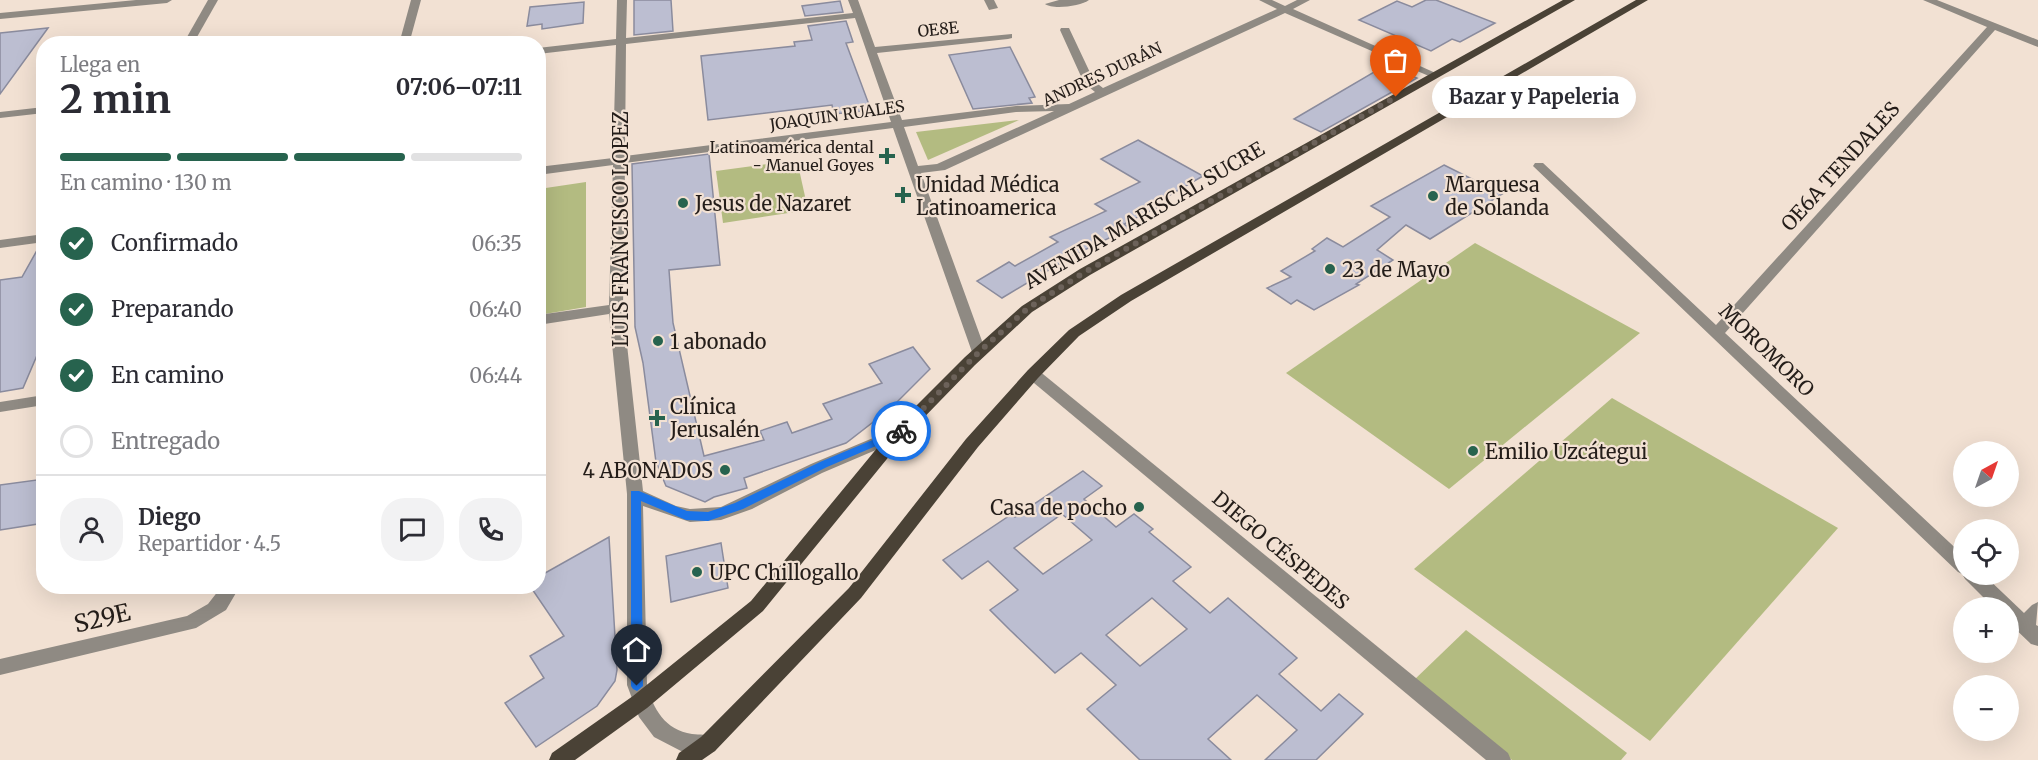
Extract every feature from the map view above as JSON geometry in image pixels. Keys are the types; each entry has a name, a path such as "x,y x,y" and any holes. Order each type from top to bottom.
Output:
{"main road":[{"name":"AVENIDA MARISCAL SUCRE","path":"559,760 640,702 757,606 898,434 979,352 1027,309 1085,272 1570,0"},
{"path":"686,760 708,744 855,593 972,443 1033,374 1074,333 1126,298 1643,0"},
{"path":"577,760 601,731"}],"street":[{"path":"0,16 167,0"},
{"path":"193,36 213,0"},
{"path":"406,36 416,0"},
{"name":"LUIS FRANCISCO LOPEZ","path":"622,0 616,308 635,494 637,686 640,702 649,718 665,735 681,742 708,744"},
{"path":"853,0 979,352"},
{"path":"1050,4 1084,0"},
{"path":"1264,0 1435,75"},
{"name":"ANDRES DURÁN","path":"912,169 927,170 940,167 1305,0"},
{"path":"1928,0 2038,44"},
{"path":"546,50 858,15"},
{"name":"OE6A TENDALES","path":"1717,333 1993,26"},
{"path":"1065,30 1089,83 1101,92"},
{"name":"OE8E","path":"871,51 1008,36"},
{"name":"JOAQUIN RUALES","path":"546,170 1016,109 1068,107"},
{"path":"0,115 36,111"},
{"name":"MOROMORO","path":"1539,166 1953,557"},
{"path":"0,244 36,239"},
{"path":"546,319 616,308"},
{"name":"DIEGO CÉSPEDES","path":"1033,374 1501,760"},
{"path":"0,407 36,401"},
{"path":"635,494 686,515 708,516 739,506 824,465 898,434"},
{"path":"1982,585 1995,597"},
{"name":"S29E","path":"0,667 190,623 214,612 229,594"},
{"path":"2024,625 2038,610"},
{"path":"2019,620 2038,638"}],"green space":[{"path":"1019,120 928,160 916,132"},
{"path":"797,160 808,210 723,223 716,171"},
{"path":"586,182 586,307 546,314 546,188"},
{"path":"1475,243 1640,333 1449,489 1286,373"},
{"path":"1612,398 1838,528 1650,741 1414,569"},
{"path":"1466,630 1627,753 1621,760 1512,760 1413,681"}],"building":[{"path":"634,0 671,0 673,31 634,35"},
{"path":"1426,0 1436,0 1495,23 1460,42 1452,39 1431,51 1359,20 1397,1 1412,7"},
{"path":"840,1 843,12 805,16 802,6"},
{"path":"584,2 583,23 542,29 542,24 527,26 530,7"},
{"path":"846,21 853,42 846,43 871,110 834,114 832,105 708,120 701,56 795,46 794,42 812,40 808,26"},
{"path":"48,28 42,36 36,36 36,44 0,94 0,33"},
{"path":"1010,47 1035,97 1029,98 1032,103 973,109 949,55"},
{"path":"1386,65 1417,78 1321,132 1294,119"},
{"path":"1138,140 1203,176 1161,200 1166,203 1124,224 1130,228 1074,255 1002,298 977,281 1009,262 1015,266 1058,242 1050,237 1106,211 1095,204 1140,182 1101,159"},
{"path":"709,154 720,265 669,270 673,323 704,456 764,440 760,431 787,422 792,433 832,419 823,404 882,383 869,364 913,347 930,369 890,409 846,443 744,478 747,488 714,497 705,502 666,486 656,462 643,363 635,327 632,164"},
{"path":"1444,165 1502,194 1430,239 1406,225 1377,250 1393,260 1356,284 1359,285 1314,310 1297,300 1291,304 1267,288 1291,277 1281,271 1315,251 1312,249 1327,238 1343,247 1390,217 1371,206"},
{"path":"36,252 36,358 23,388 0,392 0,280 22,277"},
{"path":"1083,471 1102,486 1084,499 1116,527 1134,514 1153,529 1149,532 1191,567 1173,581 1210,613 1228,598 1297,658 1279,674 1321,711 1339,694 1363,714 1316,760 1265,760 1297,730 1257,695 1208,739 1231,760 1140,760 1087,709 1116,685 1081,653 1055,673 990,610 1018,590 988,561 962,579 943,560 1012,514 1015,517","holes":["1062,514 1092,540 1043,574 1014,548","1152,598 1187,629 1140,666 1106,635"]},
{"path":"36,480 36,524 0,530 0,485"},
{"path":"609,537 617,670 615,681 597,706 536,747 505,703 544,678 530,656 564,636 535,594 546,594 546,572"},
{"name":"UPC Chillogallo","path":"721,543 728,588 671,602 666,556"}],"way so far":[{"path":"901,431 979,352 1027,309 1085,272 1396,97"}],"place":[{"name":"Bazar y Papeleria","path":"1396,97"},
{"name":"Latinoamérica dental - Manuel Goyes","path":"887,156"},
{"name":"Unidad Médica Latinoamerica","path":"903,195"},
{"name":"Marquesa de Solanda","path":"1433,196"},
{"name":"Jesus de Nazaret","path":"683,203"},
{"name":"23 de Mayo","path":"1330,269"},
{"name":"1 abonado","path":"658,341"},
{"name":"Clínica Jerusalén","path":"657,418"},
{"name":"Emilio Uzcátegui","path":"1473,451"},
{"name":"4 ABONADOS","path":"725,470"},
{"name":"Casa de pocho","path":"1139,507"},
{"name":"UPC Chillogallo","path":"697,572"}],"route":[{"path":"637,686 635,494 674,512 708,516 739,506 901,431"}]}
